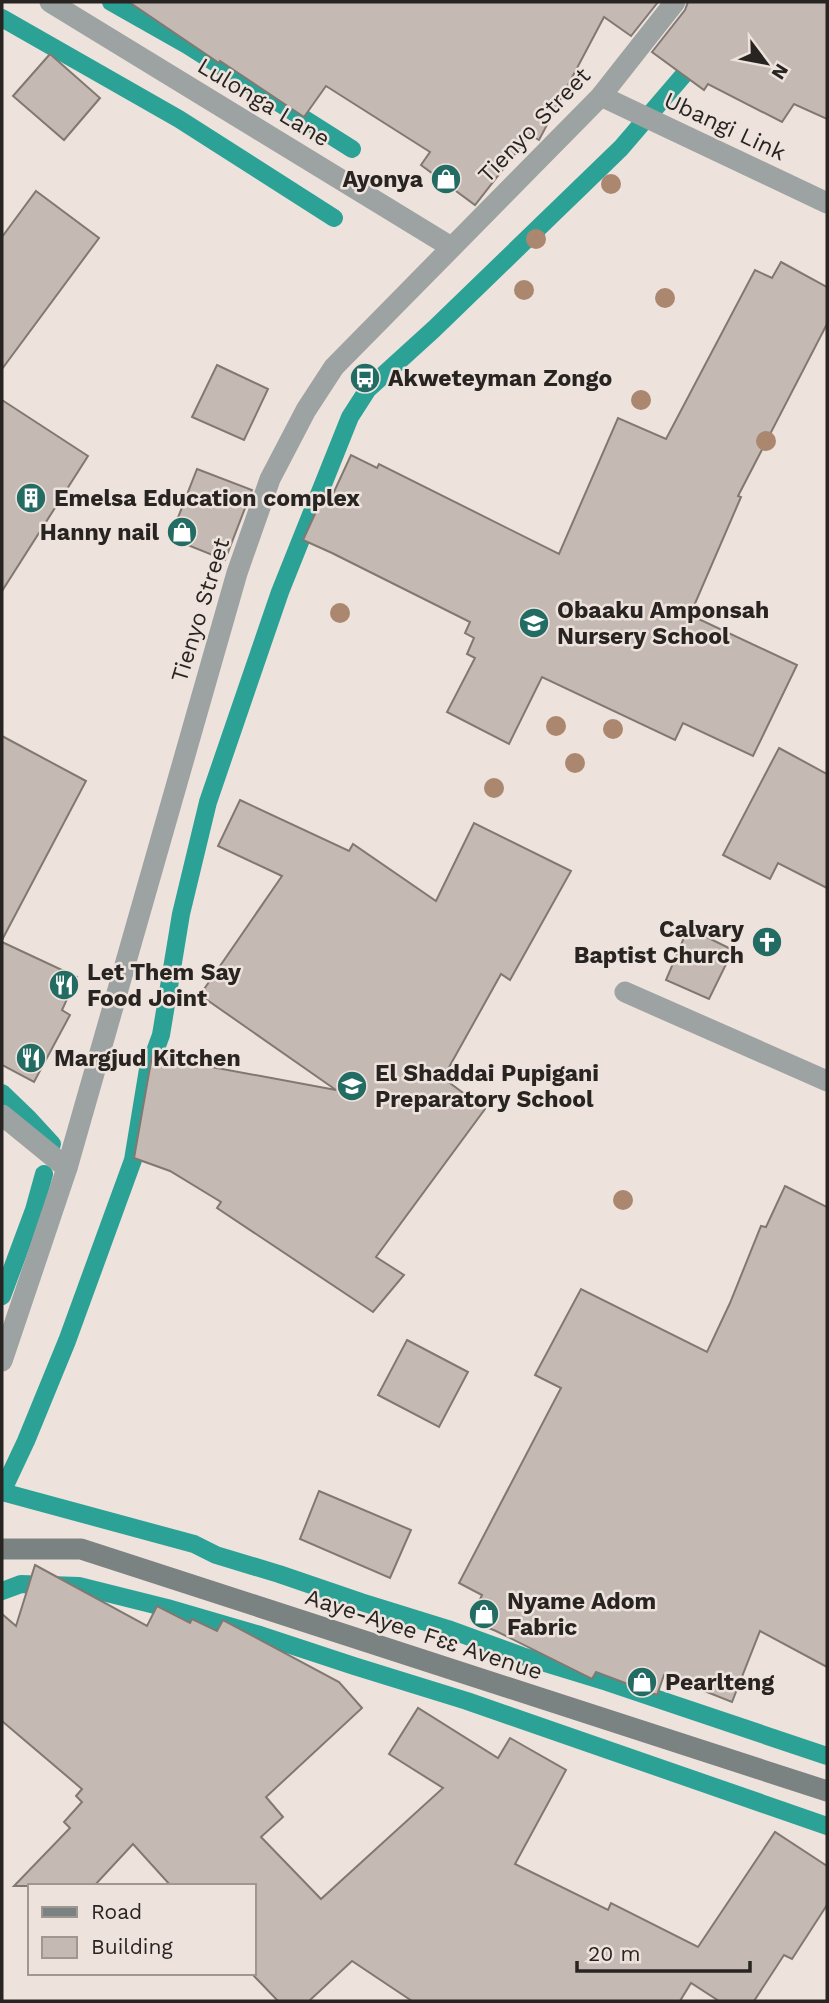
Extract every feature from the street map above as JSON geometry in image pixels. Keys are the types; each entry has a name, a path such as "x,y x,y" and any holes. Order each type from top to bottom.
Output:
{"street":[{"name":"Lulonga Lane","path":"50,2 452,247"},
{"name":"Tienyo Street","path":"2,1360 67,1168 237,573 271,479 306,410 334,367 601,96 675,2"},
{"name":"Ubangi Link","path":"601,96 827,203"},
{"path":"625,992 827,1081"},
{"path":"2,1115 67,1168"},
{"name":"Aaye-Ayee Fɛɛ Avenue","path":"2,1549 81,1549 827,1791"}],"building":[{"path":"129,2 658,2 631,36 604,17 539,140 530,135 475,205 421,165 430,152 326,86 304,117"},
{"path":"688,2 827,2 827,119 794,104 782,122 708,84 704,90 652,52 685,10"},
{"path":"50,54 100,98 64,140 13,96"},
{"path":"36,191 99,238 2,369 2,237"},
{"path":"781,262 827,287 827,324 738,496 741,497 690,615 797,665 753,756 683,723 675,740 542,677 509,744 447,712 475,658 467,654 474,638 465,633 470,622 303,540 326,490 333,494 351,455 377,468 379,464 559,554 618,418 666,439 755,270 772,278"},
{"path":"217,365 268,389 244,440 192,417"},
{"name":"Emelsa Education complex","path":"2,400 88,456 2,591"},
{"path":"197,469 252,490 225,560 170,538"},
{"path":"2,736 86,781 2,940"},
{"path":"779,748 827,774 827,888 778,863 770,879 723,855"},
{"path":"240,800 349,851 353,844 436,901 474,823 571,871 510,980 501,974 443,1078 485,1109 376,1257 404,1275 373,1312 217,1208 221,1202 170,1171 134,1158 152,1056 336,1090 200,995 282,876 218,846"},
{"path":"688,928 733,950 709,999 666,980"},
{"path":"2,942 77,977 62,1010 70,1015 34,1082 2,1065"},
{"path":"785,1186 827,1207 827,1667 760,1631 732,1702 664,1675 657,1695 596,1672 592,1679 471,1621 482,1595 459,1583 561,1388 535,1375 581,1289 707,1352 761,1226 766,1227"},
{"path":"407,1340 468,1372 439,1427 378,1395"},
{"path":"319,1491 411,1530 390,1578 300,1539"},
{"path":"35,1565 147,1626 157,1606 190,1623 192,1619 217,1631 223,1620 339,1682 362,1708 266,1797 283,1817 261,1837 321,1899 443,1788 389,1754 418,1708 498,1758 510,1738 566,1770 515,1864 608,1910 611,1903 698,1947 775,1832 827,1866 827,1905 792,1959 784,1955 754,2001 719,2001 691,1983 680,2001 412,2001 352,1961 309,2001 278,2001 254,1976 256,1884 169,1884 133,1844 96,1884 14,1886 70,1828 64,1822 82,1802 76,1796 82,1789 2,1721 2,1614 16,1626"}],"waterway":[{"path":"111,2 187,45 352,149"},
{"path":"2,18 179,119 334,218"},
{"path":"2,1492 67,1341 133,1160 150,1057 154,1054 161,1035 181,914 208,802 280,592 350,417 368,389 621,148 699,57"},
{"path":"2,1093 52,1144"},
{"path":"2,1296 34,1210 44,1174"},
{"path":"2,1492 194,1544 216,1555 448,1629 827,1756"},
{"path":"2,1591 21,1584 79,1586 167,1608 467,1701 827,1826"}],"place":[{"name":"Ayonya","path":"446,179"},
{"name":"Akweteyman Zongo","path":"365,378"},
{"name":"Emelsa Education complex","path":"31,498"},
{"name":"Hanny nail","path":"182,532"},
{"name":"Obaaku Amponsah Nursery School","path":"534,623"},
{"name":"Calvary Baptist Church","path":"767,942"},
{"name":"Let Them Say Food Joint","path":"64,985"},
{"name":"Margjud Kitchen","path":"31,1058"},
{"name":"El Shaddai Pupigani Preparatory School","path":"352,1086"},
{"name":"Nyame Adom Fabric","path":"484,1614"},
{"name":"Pearlteng","path":"642,1682"}]}
